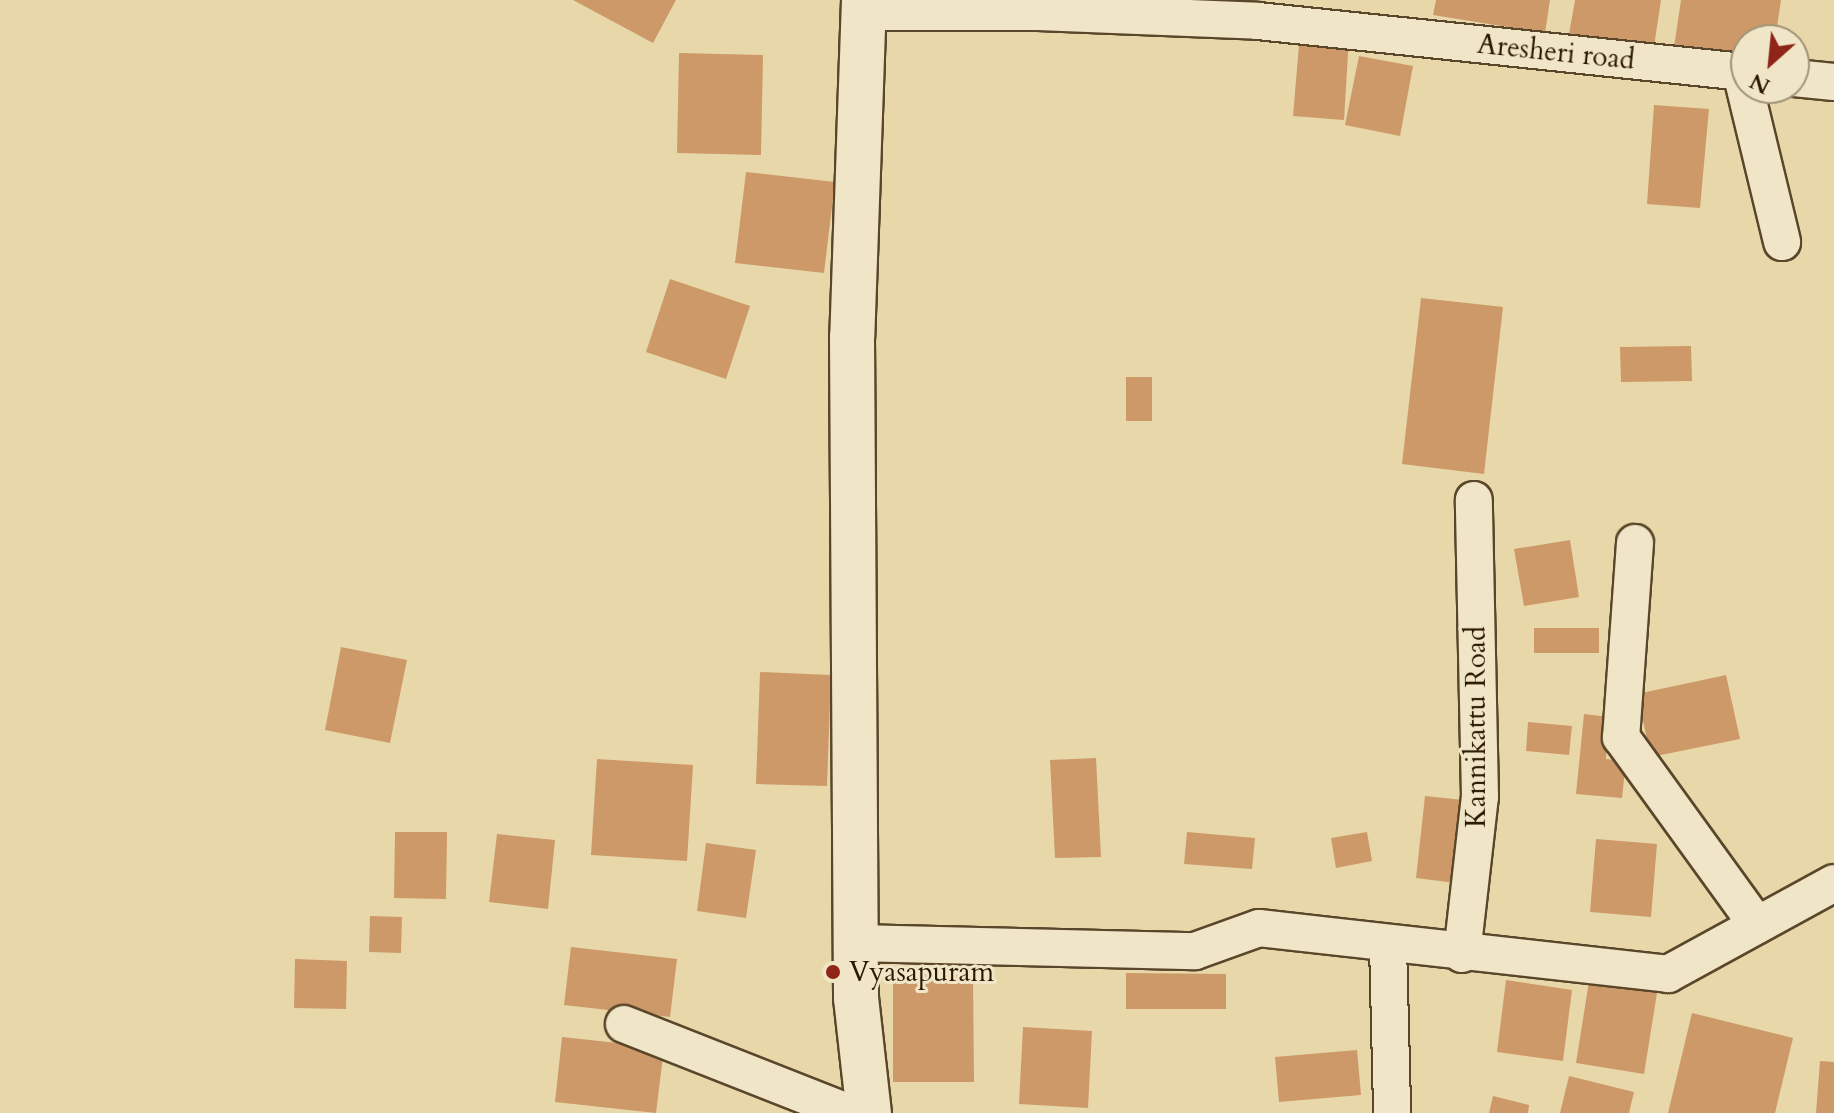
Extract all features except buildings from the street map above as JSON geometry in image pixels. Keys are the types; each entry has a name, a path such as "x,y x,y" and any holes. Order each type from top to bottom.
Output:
{"main road":[{"path":"864,6 852,337 856,998 869,1113"}],"street":[{"name":"Aresheri road","path":"864,6 1258,21 1730,71"},
{"path":"1810,80 1834,82"},
{"path":"1751,104 1782,242"},
{"name":"Kannikattu Road","path":"1462,954 1480,797 1474,500"},
{"path":"1635,543 1621,737 1757,925"},
{"path":"856,943 1195,951 1259,928 1462,954 1668,974 1834,883"},
{"path":"1388,944 1392,1113"},
{"path":"624,1024 850,1113"}],"place":[{"name":"Vyasapuram","path":"833,972"}]}
